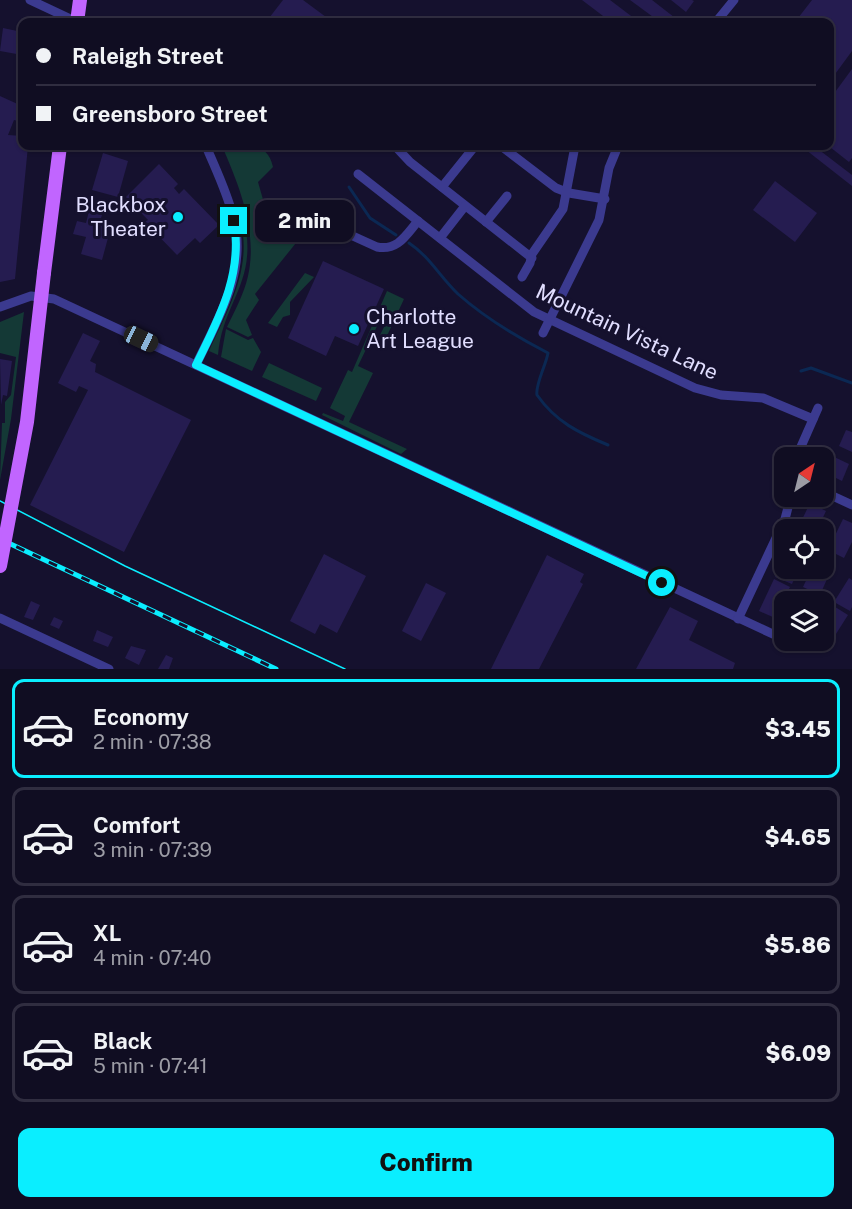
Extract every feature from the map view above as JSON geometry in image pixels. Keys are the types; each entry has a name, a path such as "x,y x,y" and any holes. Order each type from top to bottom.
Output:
{"main road":[{"path":"78,18 80,0"},
{"path":"0,566 25,434 59,150"}],"street":[{"path":"30,0 68,18"},
{"path":"719,18 734,0"},
{"path":"196,365 230,291 237,259 234,221 207,150"},
{"path":"399,150 410,162 532,258"},
{"path":"442,187 472,150"},
{"path":"506,150 551,184 567,192 604,199"},
{"path":"522,277 532,254 560,215 567,192 574,150"},
{"path":"543,333 602,214 609,168 616,150"},
{"name":"Mountain Vista Lane","path":"358,174 534,312 695,388 721,395 772,400 813,419"},
{"path":"486,222 507,196"},
{"path":"440,238 465,206"},
{"path":"322,222 377,248 388,249 402,240 418,220"},
{"path":"0,307 31,296 54,299 774,636"},
{"path":"801,447 819,408"},
{"path":"834,497 852,505"},
{"path":"738,619 785,519 788,507"},
{"path":"0,618 109,669"}],"green space":[{"path":"224,150 263,150 270,158 273,167 258,182 266,210 285,218 309,212 316,218 255,294 259,300 246,320 252,335 248,337 227,327 248,276 251,243 245,209"},
{"path":"243,215 247,238 244,274 226,319 218,355 209,351 237,287 243,254 240,218"},
{"path":"305,273 314,277 290,302 290,315 283,317 277,327 268,323"},
{"path":"387,291 404,299 386,338 380,335 387,321 381,318 358,366 373,373 349,422 407,449 401,454 322,415 323,413 343,421 345,416 330,408 348,370 352,372"},
{"path":"24,312 11,419 0,480 2,423 5,423 5,402 11,395 16,357 0,353 0,322"},
{"path":"226,329 248,340 253,338 261,352 252,371 221,357"},
{"path":"269,363 322,388 316,401 262,377"}],"building":[{"path":"283,0 303,0 327,18 269,18"},
{"path":"582,0 610,0 634,18 606,18"},
{"path":"630,0 652,0 675,18 655,18"},
{"path":"671,0 692,0 694,1 686,12"},
{"path":"812,0 852,0 852,51 834,76 834,18 798,18"},
{"path":"3,28 18,31 18,54 0,51"},
{"path":"852,69 852,158 849,162 834,150 834,94"},
{"path":"0,96 18,104 18,121 14,120 8,135 18,136 18,150 28,150 15,279 0,282"},
{"path":"806,150 819,150 852,175 852,186"},
{"path":"103,153 128,161 118,197 92,190"},
{"path":"159,164 178,184 174,188 179,194 184,189 219,225 200,243 195,238 177,255 145,222 148,220 126,197"},
{"path":"775,181 817,213 795,242 753,210"},
{"path":"89,211 102,215 99,224 111,227 102,260 81,254 86,237 73,234 77,221 86,223"},
{"path":"323,261 384,289 358,346 335,336 326,356 288,338"},
{"path":"83,333 100,341 90,361 96,364 95,372 191,420 124,552 30,505 88,390 79,386 76,392 58,383"},
{"path":"0,359 12,361 7,396 3,395 1,405"},
{"path":"846,430 852,432 852,452 839,446"},
{"path":"834,457 849,464 842,481 834,477"},
{"path":"808,507 818,507 826,511 822,519 802,519"},
{"path":"843,519 852,523 852,542 844,558 834,553 834,538"},
{"path":"324,554 366,576 337,633 320,624 315,634 290,621"},
{"path":"547,555 584,574 580,582 583,584 539,669 491,669"},
{"path":"849,578 852,580 850,611 834,602"},
{"path":"774,579 790,587 788,591 774,591 774,618 759,611"},
{"path":"780,579 794,579 792,584"},
{"path":"807,579 827,579 822,591 812,591 803,587"},
{"path":"426,583 446,593 421,641 402,631"},
{"path":"31,601 40,605 33,620 24,617"},
{"path":"834,606 848,615 834,637"},
{"path":"670,607 698,621 689,640 735,663 733,669 636,669"},
{"path":"54,617 63,621 59,629 50,625"},
{"path":"97,630 113,637 108,647 93,641"},
{"path":"131,646 146,650 139,665 125,658"},
{"path":"166,655 173,658 169,669 158,669"}],"waterway":[{"path":"349,187 370,218 396,235"},
{"path":"409,243 423,254 458,294 479,311 548,353 537,395 560,420 608,445"},
{"path":"801,371 811,368 852,383"}],"tram line":[{"path":"0,501 125,566 345,669"}],"railway":[{"path":"0,539 276,669"}],"place":[{"name":"Blackbox Theater","path":"178,217"},
{"name":"Charlotte Art League","path":"354,329"}],"route":[{"path":"234,221 237,259 234,278 222,312 196,365 662,583"}]}
